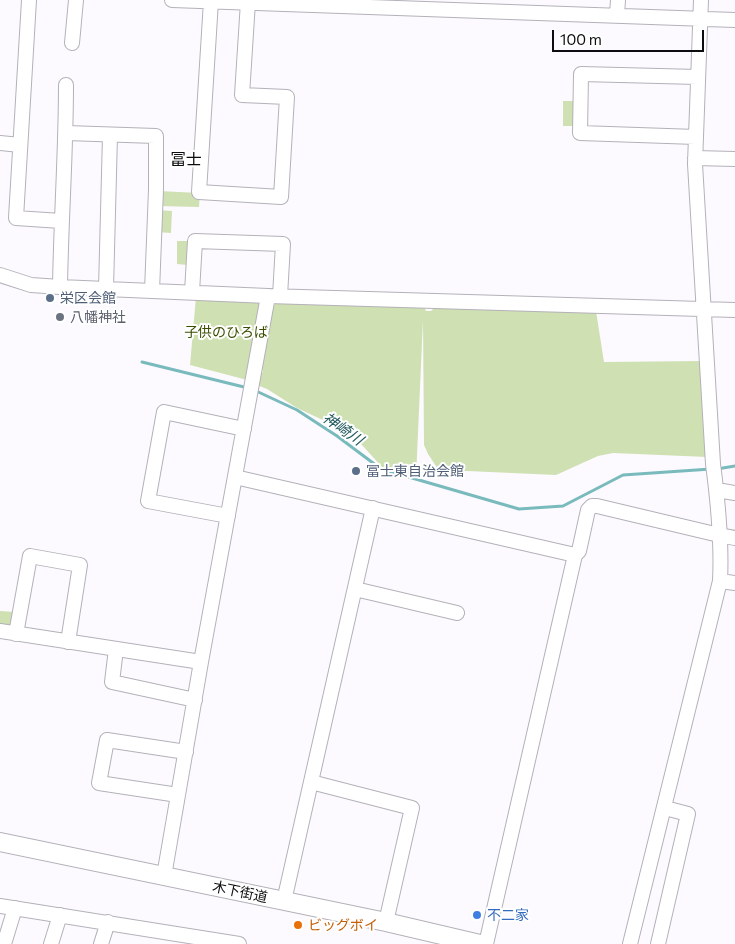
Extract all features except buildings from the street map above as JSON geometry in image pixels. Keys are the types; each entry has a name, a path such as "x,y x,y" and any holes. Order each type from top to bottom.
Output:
{"main road":[{"name":"木下街道","path":"0,842 386,922 480,944"}],"street":[{"path":"28,0 16,218 61,221"},
{"path":"72,43 76,0"},
{"path":"172,0 536,6 617,15 735,20"},
{"path":"617,15 618,0"},
{"path":"630,944 720,581 717,490 713,464 695,158 701,0"},
{"path":"211,1 200,192 281,197 287,97 242,95 248,2"},
{"path":"696,137 580,133 581,74 698,78"},
{"path":"60,287 66,85"},
{"path":"66,133 156,136 152,291"},
{"path":"106,289 110,135"},
{"path":"0,143 20,145"},
{"path":"695,158 735,158"},
{"path":"164,876 244,429 274,296 283,244 195,241 192,292"},
{"path":"0,275 30,284 60,287 274,296 735,310"},
{"path":"228,516 148,501 164,412 244,429"},
{"path":"235,477 575,555"},
{"path":"717,490 735,493"},
{"path":"486,944 575,555 579,551 588,510 592,506 597,506 735,538"},
{"path":"284,901 373,508"},
{"path":"16,634 30,556 80,565 68,642"},
{"path":"720,581 735,583"},
{"path":"355,589 457,613"},
{"path":"0,632 201,662"},
{"path":"116,649 112,682 195,700"},
{"path":"178,795 99,783 107,740 186,752"},
{"path":"311,782 412,808 386,922"},
{"path":"658,944 688,814 664,808"},
{"path":"0,906 239,944"},
{"path":"4,944 16,908"},
{"path":"51,944 60,915"},
{"path":"101,944 108,922"}],"green space":[{"path":"563,101 577,101 576,126 563,126"},
{"path":"158,191 200,193 199,207 157,206"},
{"path":"157,210 172,211 171,233 156,232"},
{"path":"177,241 189,241 188,265 177,264"},
{"name":"子供のひろば","path":"196,297 257,300 264,307 251,381 190,365"},
{"path":"280,300 423,305 426,311 431,311 437,305 596,311 604,362 701,361 707,457 613,453 598,456 556,475 438,469 424,445 423,320 416,478 382,467 361,444 325,421 297,408 267,389 257,385 263,371 260,368 271,308"},
{"path":"0,611 14,612 13,624 7,629 0,628"}],"waterway":[{"name":"神崎川","path":"142,362 248,388"},
{"name":"神崎川","path":"254,390 297,410 337,436 381,469 519,509 563,506 623,475 711,469"},
{"name":"神崎川","path":"717,469 735,466"}],"place":[{"name":"栄区会館","path":"50,298"},
{"name":"八幡神社","path":"60,317"},
{"name":"冨士東自治会館","path":"356,471"},
{"name":"不二家","path":"477,915"},
{"name":"ビッグボイ","path":"298,925"}],"district":[{"name":"冨士","path":"186,160"}]}
